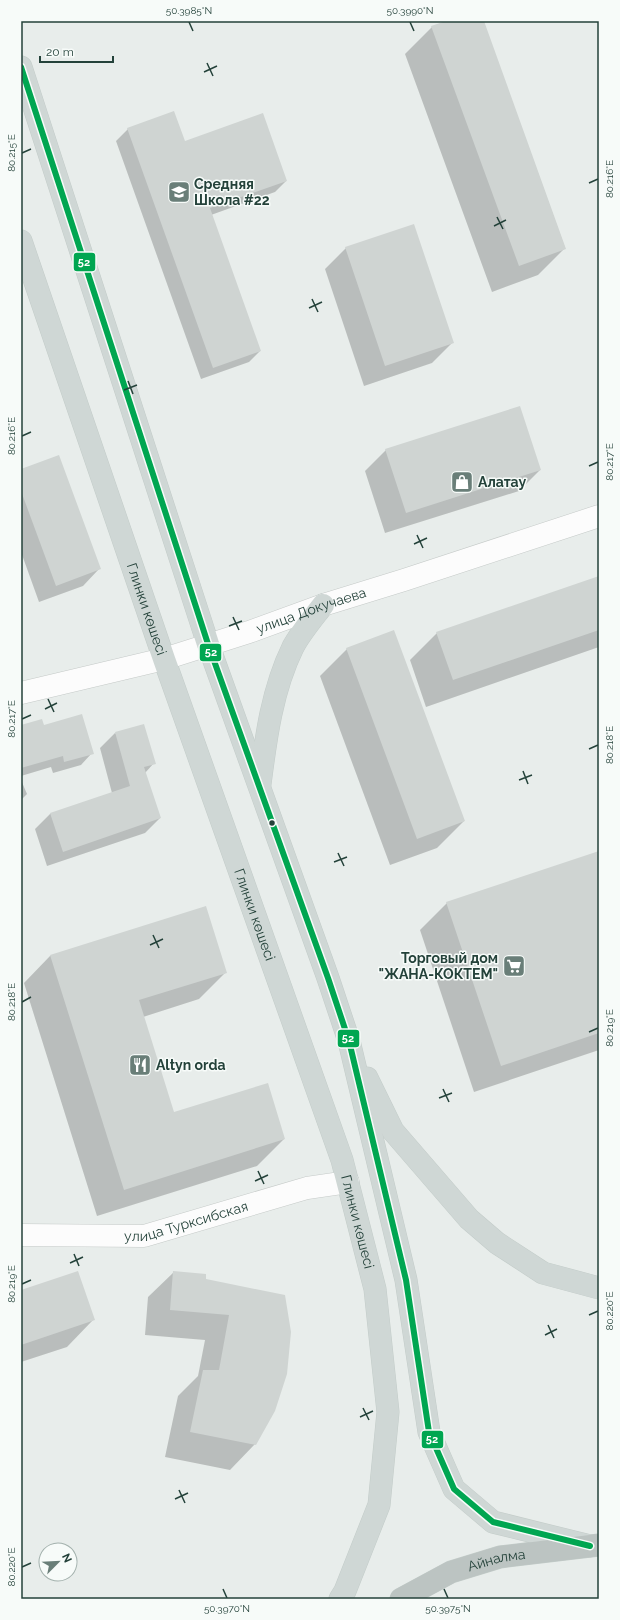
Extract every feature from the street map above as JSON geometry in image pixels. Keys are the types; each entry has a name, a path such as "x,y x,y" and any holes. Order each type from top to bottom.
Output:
{"highway":[{"name":"Айналма","path":"401,1599 451,1572 500,1556 595,1545"}],"main road":[{"path":"21,67 208,644 328,978 349,1041 406,1280 429,1432 454,1489 493,1522 595,1545"},
{"name":"Глинки көшесі","path":"21,241 164,658 339,1152 375,1289 388,1412 379,1506 345,1591 340,1599"},
{"path":"260,787 266,735 277,687 294,646 323,605"},
{"path":"349,1041 393,1131 469,1219 497,1243 543,1273 599,1288"}],"street":[{"name":"улица Докучаева","path":"21,693 164,658 249,632 323,605 599,516"},
{"name":"улица Турксибская","path":"21,1235 144,1236 307,1188 348,1182"}],"building":[{"path":"446,21 484,21 566,249 519,266 431,26"},
{"path":"174,111 185,141 263,113 287,181 210,208 261,351 213,368 127,128"},
{"path":"414,224 454,343 385,366 345,247"},
{"path":"520,406 541,470 406,513 385,449"},
{"path":"59,455 101,569 56,586 21,491 21,469"},
{"path":"599,576 599,630 453,680 436,632"},
{"path":"394,630 465,821 417,839 346,648"},
{"path":"82,714 94,754 64,762 63,756 21,768 21,725 42,719 44,725"},
{"path":"144,724 156,764 144,767 161,818 63,852 50,813 130,786 115,732"},
{"path":"599,851 599,1033 501,1066 446,902"},
{"path":"206,906 227,973 139,1000 174,1112 268,1083 285,1139 124,1190 50,955"},
{"path":"78,1271 95,1320 21,1345 21,1290"},
{"path":"173,1271 206,1274 206,1279 285,1295 291,1332 287,1374 275,1411 256,1445 190,1432 203,1370 219,1370 229,1315 170,1310"}],"transit line":[{"name":"52","path":"21,67 208,644 328,978 349,1041 406,1280 429,1432 454,1489 493,1522 590,1546"}],"place":[{"name":"Средняя Школа #22","path":"179,192"},
{"name":"Алатау","path":"462,482"},
{"name":"Торговый дом \"ЖАНА-КОКТЕМ\"","path":"514,966"},
{"name":"Altyn orda","path":"140,1065"}]}
